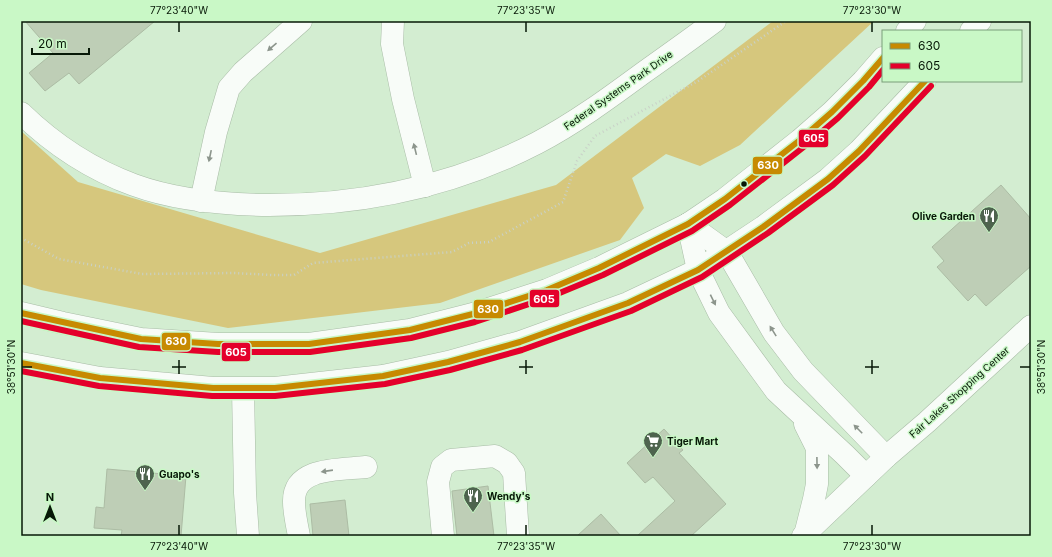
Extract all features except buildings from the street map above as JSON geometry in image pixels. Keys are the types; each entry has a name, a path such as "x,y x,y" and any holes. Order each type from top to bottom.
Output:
{"main road":[{"path":"201,201 216,132 229,88 242,72 301,21"},
{"path":"393,21 392,44 403,99 425,186"},
{"name":"Federal Systems Park Drive","path":"21,114 56,144 78,159 135,185 166,194 201,201 240,204 294,205 375,198 460,176 498,161 536,143 604,102 715,21"},
{"path":"907,30 915,21"},
{"path":"972,30 980,21"},
{"path":"21,313 63,324 141,339 218,344 309,344 410,330 473,314 547,290 600,268 688,224 725,199 800,140 832,112 864,80 882,59"},
{"path":"21,363 100,378 213,388 275,388 383,376 455,360 520,342 620,305 698,270 727,252 828,179 859,151 925,82"},
{"path":"688,224 727,252 774,333 803,371 886,457"},
{"path":"688,224 698,270 719,313 776,391 866,476"},
{"name":"Fair Lakes Shopping Center","path":"804,535 886,457 927,422 1031,326"},
{"path":"243,389 244,493 248,536"},
{"path":"800,413 817,448 817,484 804,535"},
{"path":"443,536 438,482 442,467 451,460 495,456 507,463 514,473 518,536"},
{"path":"299,536 294,501 297,486 309,475 324,471 366,467"}],"shaded area":[{"path":"773,21 874,21 740,145 700,166 666,154 632,178 644,208 620,240 440,303 228,328 41,290 21,284 21,131 78,182 320,253 556,185"}],"transit line":[{"name":"630","path":"21,313 141,339 218,344 309,344 410,330 473,314 547,290 599,268 688,224 725,199 800,140 832,112 863,81 882,59"},
{"name":"605","path":"21,321 139,347 218,352 310,352 411,338 475,322 550,297 603,275 692,231 730,205 805,146 838,118 869,87 882,71"},
{"name":"630","path":"21,363 100,378 213,388 275,388 383,376 448,362 520,342 628,303 698,270 763,227 828,179 859,151 924,82"},
{"name":"605","path":"21,371 99,386 212,396 275,396 385,384 450,370 522,350 631,311 702,277 768,233 833,185 865,156 931,86"}],"place":[{"name":"Olive Garden","path":"989,233"},
{"name":"Tiger Mart","path":"653,458"},
{"name":"Guapo's","path":"145,491"},
{"name":"Wendy's","path":"473,513"}]}
